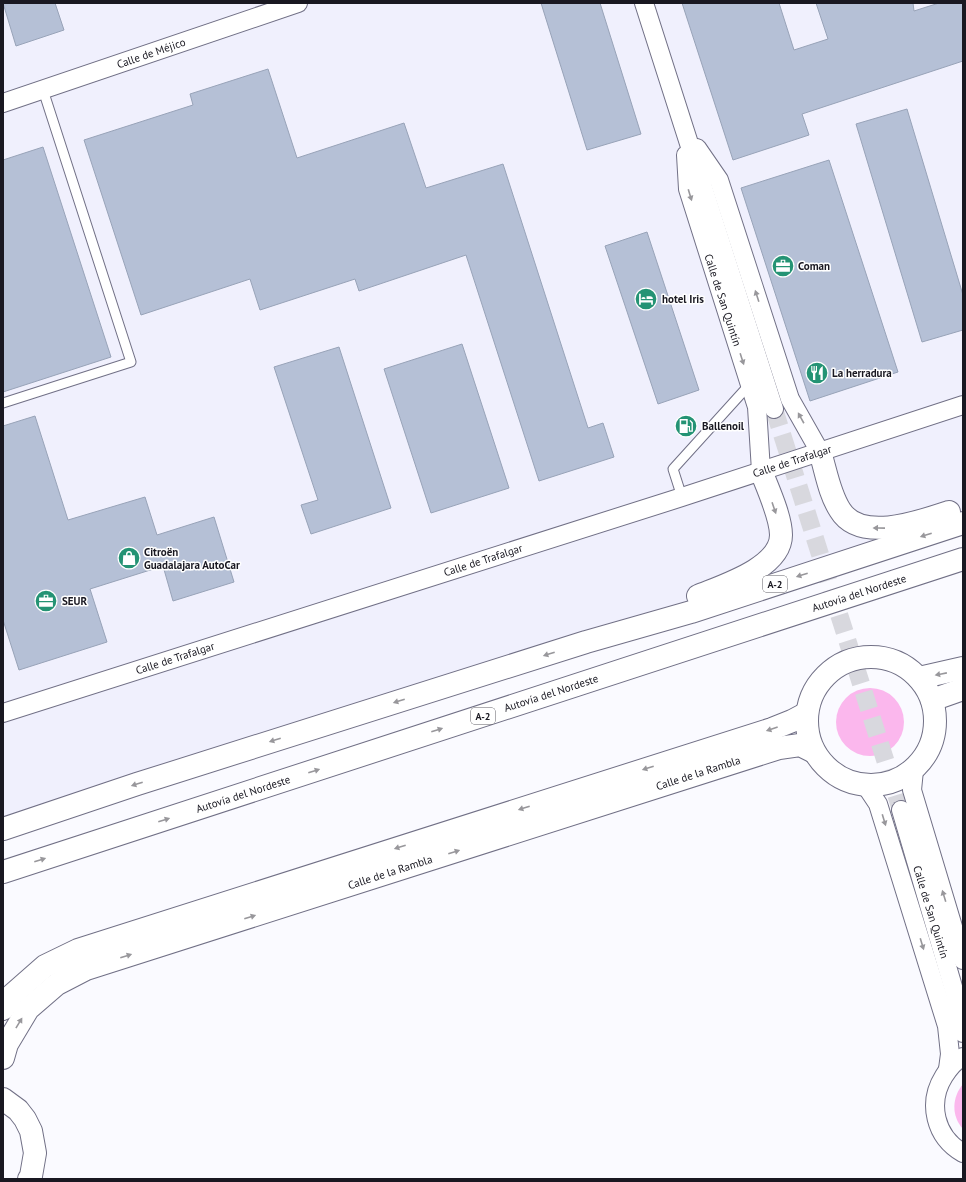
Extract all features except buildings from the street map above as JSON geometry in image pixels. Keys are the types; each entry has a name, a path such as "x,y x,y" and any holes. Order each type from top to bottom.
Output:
{"main road":[{"path":"820,452 834,499 840,512 850,522 863,526 880,528 901,526 963,508"},
{"path":"586,642 737,580 750,574 771,557 781,537 780,524 761,471"},
{"name":"A-2","path":"3,829 137,784 586,642 691,612 963,523"},
{"name":"Autovía del Nordeste","path":"3,872 963,559"},
{"path":"862,658 883,658 903,666 919,678 932,700 935,726 929,750 914,770 892,782 866,786 846,781 828,769 814,752 808,733 807,713 813,693 825,676 842,664 862,658"},
{"path":"919,678 963,668"},
{"path":"932,700 963,689"},
{"path":"3,1010 12,995 45,966 78,950 772,729 807,713"},
{"name":"Calle de la Rambla","path":"3,1058 7,1044 28,1009 57,984 86,969 778,748 800,745 814,752"},
{"path":"3,1099 18,1110 25,1119 31,1131 35,1153 31,1176 29,1179"}],"street":[{"name":"Calle de Méjico","path":"3,103 298,3"},
{"name":"Calle de San Quintín","path":"644,3 774,409"},
{"name":"Calle de San Quintín","path":"685,129 688,189 757,407 761,471"},
{"name":"Calle de San Quintín","path":"685,129 719,180 790,399 820,452"},
{"name":"Calle de Trafalgar","path":"3,713 963,405"},
{"path":"914,770 912,790 963,960"},
{"path":"866,786 878,804 947,1026 950,1054 956,1062"},
{"name":"Calle de San Quintín","path":"901,810 962,1016 963,1034"},
{"path":"963,1039 956,1062 939,1084 934,1101 936,1119 943,1135 954,1148 963,1153"}],"lane":[{"path":"3,403 131,362 43,90"},
{"path":"682,496 673,469 750,384"}],"shaded area":[{"path":"3,3 963,3 963,518 3,829"},
{"path":"863,688 877,688 889,693 899,703 904,715 904,729 899,741 889,751 877,756 863,756 851,751 841,741 836,729 836,715 841,703 851,693"},
{"path":"963,1084 963,1129 956,1118 954,1106 959,1089"}],"tunnel":[{"path":"774,409 901,810"}],"place":[{"name":"Coman","path":"783,266"},
{"name":"hotel Iris","path":"646,299"},
{"name":"La herradura","path":"817,373"},
{"name":"Ballenoil","path":"686,426"},
{"name":"Citroën Guadalajara AutoCar","path":"129,558"},
{"name":"SEUR","path":"46,601"}]}
